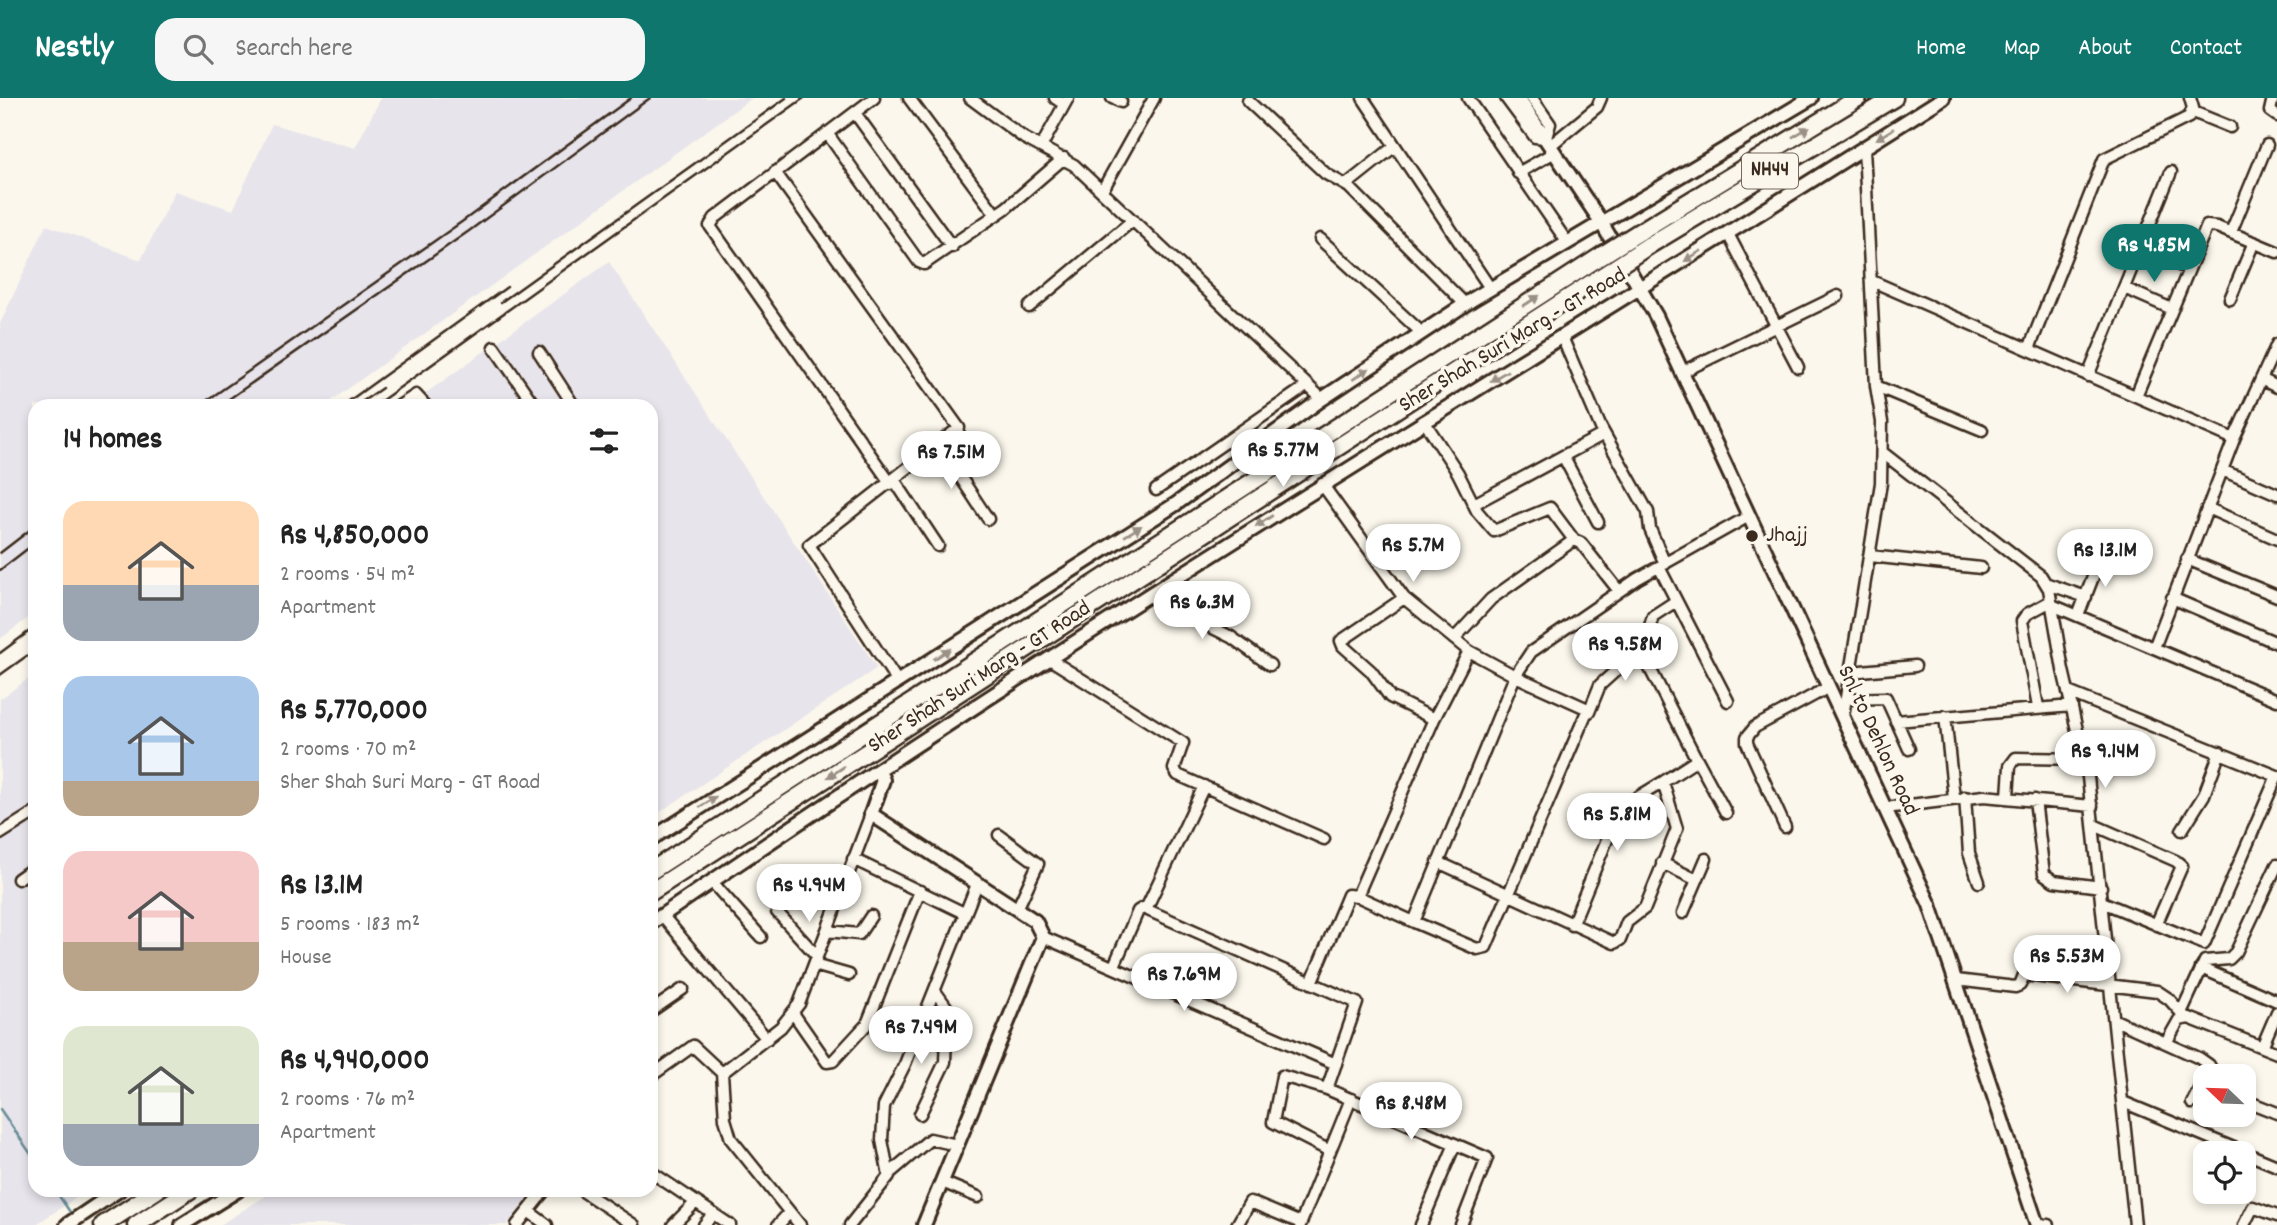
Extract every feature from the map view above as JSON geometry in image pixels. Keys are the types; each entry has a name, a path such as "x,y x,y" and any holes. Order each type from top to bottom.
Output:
{"highway":[{"name":"Sher Shah Suri Marg - GT Road","path":"658,866 1604,254 1858,98"},
{"name":"Sher Shah Suri Marg - GT Road","path":"658,887 1648,246 1894,98"},
{"path":"103,1225 146,1197"},
{"path":"136,1225 179,1197"}],"street":[{"path":"874,98 715,218 710,229 937,546"},
{"path":"909,98 996,215"},
{"path":"970,98 984,102 1041,147 1064,158 1322,399"},
{"path":"1102,191 1154,98"},
{"path":"1363,98 1490,289"},
{"path":"1468,98 1567,242"},
{"path":"1506,98 1535,137 1548,141"},
{"name":"Snl to Dehlon Road","path":"1518,98 1601,222 1641,289 1843,716 1930,905 2037,1225"},
{"path":"1532,98 1550,124 1548,141"},
{"path":"1518,173 1548,141 1597,107 1601,98"},
{"name":"Sher Shah Suri Marg - GT Road","path":"658,835 897,681 913,680 1176,504 1322,399 1465,304 1811,98"},
{"name":"Sher Shah Suri Marg - GT Road","path":"658,918 879,770 941,724 1051,660 1322,484 1641,289 1943,98"},
{"path":"2190,98 2193,112"},
{"path":"2273,98 2270,111 2277,116"},
{"path":"1041,147 1062,100"},
{"path":"1248,101 1326,174 1346,185 1465,304"},
{"path":"2029,349 2104,159 2193,112 2230,127"},
{"path":"855,113 952,247"},
{"path":"827,133 919,262 929,263 952,247 996,215 1064,158"},
{"path":"2231,232 2267,145"},
{"path":"1346,185 1395,146"},
{"path":"1843,716 1870,556 1883,453 1882,422 1875,386 1864,148"},
{"path":"775,172 957,426 957,432 940,446 808,547 897,681"},
{"path":"2088,376 2171,172"},
{"path":"1030,306 1133,220"},
{"path":"2136,396 2207,226 2231,232 2277,252"},
{"path":"1728,234 1798,367"},
{"path":"1320,239 1422,333"},
{"path":"2230,299 2254,242"},
{"path":"2140,248 2188,269"},
{"path":"1872,281 2234,439"},
{"path":"2124,288 2172,309"},
{"path":"1682,372 1838,296"},
{"path":"1562,337 1604,434 1648,512 1650,529 1676,601 1728,701"},
{"path":"2154,649 2234,439 2277,344"},
{"path":"494,346 530,399"},
{"path":"539,352 569,399"},
{"path":"2261,379 2277,387"},
{"path":"1156,491 1308,385"},
{"path":"1875,386 1982,430"},
{"path":"1424,421 1458,472 1474,504 1494,531 1550,508 1619,591"},
{"path":"1474,504 1604,434"},
{"path":"940,446 988,519"},
{"path":"1883,453 1944,498 2048,584 2086,597"},
{"path":"1563,456 1598,522"},
{"path":"2222,470 2277,494"},
{"path":"1322,484 1404,598 1469,651 1515,676 1581,704 1589,712"},
{"path":"2207,508 2277,539"},
{"path":"1413,922 1515,676 1531,652 1619,591 1749,516"},
{"path":"1454,639 1491,599 1574,540"},
{"path":"2078,617 2103,551"},
{"path":"1870,556 1981,568"},
{"path":"2187,559 2277,596"},
{"path":"2048,584 2068,692 2085,759 2092,806 2135,1225"},
{"path":"1149,596 1231,638 1269,665"},
{"path":"1404,598 1345,636 1341,642 1371,671 1390,697 1434,719"},
{"path":"2172,598 2277,643"},
{"path":"1676,601 1654,615 1643,655 1726,813"},
{"path":"2052,603 2078,617 2277,700"},
{"path":"2038,707 2022,621 2027,614 2052,603"},
{"path":"1311,983 1347,896 1357,896 1483,950 1488,945 1600,685 1645,645"},
{"path":"1357,896 1434,719 1469,651"},
{"path":"1051,660 1182,742 1184,746 1174,772 1324,839"},
{"path":"1850,672 1915,666"},
{"path":"1785,827 1747,743 1747,737 1755,727 1829,687"},
{"path":"2068,692 2277,776 2206,942 2198,944 2102,902"},
{"path":"1846,699 1884,696 1909,749"},
{"path":"1896,721 2072,706"},
{"path":"1945,716 1954,798"},
{"path":"2182,830 2204,795 2220,752"},
{"path":"2008,797 2010,766 2016,758 2085,759"},
{"path":"1572,925 1620,808 1697,759"},
{"path":"722,1073 767,1039 793,1013 816,961 871,814 883,780 879,770"},
{"path":"1438,862 1509,897 1614,943 1618,942 1627,922 1645,908 1677,824 1663,782"},
{"path":"1146,909 1204,786"},
{"path":"1885,808 1965,797 2008,797 2092,806"},
{"path":"1965,797 1969,853 1979,882"},
{"path":"2035,800 2044,874 2054,881 2101,887"},
{"path":"871,814 1017,909 1038,924 1044,937 1336,1064"},
{"path":"0,834 28,816"},
{"path":"2094,825 2182,866 2156,925"},
{"path":"999,835 1038,861 1017,909"},
{"path":"853,859 964,913"},
{"path":"1683,913 1706,859"},
{"path":"1662,863 1697,880"},
{"path":"2166,1043 2183,1015 2201,968 2208,958 2226,960 2236,952 2277,865"},
{"path":"18,879 28,872"},
{"path":"712,881 761,937"},
{"path":"890,1173 882,1140 883,1110 935,991 977,884"},
{"path":"793,1013 827,1062 847,1047 867,1024 920,891"},
{"path":"1114,966 1138,911 1146,909 1358,1004 1327,1089"},
{"path":"778,912 816,961 849,975"},
{"path":"827,931 859,934 871,916"},
{"path":"658,920 767,1039"},
{"path":"927,1224 1044,937"},
{"path":"2201,968 2277,1001"},
{"path":"1956,980 2015,987 2020,985 2024,975 2157,991 2169,999 2183,1015 2277,1053"},
{"path":"658,1006 683,989"},
{"path":"920,1114 947,1058 946,1034 950,1013 935,991"},
{"path":"2262,1047 2277,1012"},
{"path":"2115,1020 2204,1060 2205,1064"},
{"path":"658,1071 693,1046 722,1073 728,1133 741,1156 800,1225"},
{"path":"1330,1151 1277,1126 1272,1120 1282,1076 1327,1089 1488,1160 1461,1225"},
{"path":"1237,1225 1250,1202 1301,1224 1351,1099"},
{"path":"2123,1102 2277,1166"},
{"path":"2256,1105 2277,1113"},
{"path":"850,1225 890,1173 930,1139 941,1139 957,1145"},
{"path":"1421,1225 1455,1144"},
{"path":"658,1177 730,1225"},
{"path":"942,1182 978,1197"},
{"path":"67,1225 109,1197"},
{"path":"182,1225 227,1197"},
{"path":"517,1225 539,1197"},
{"path":"592,1197 634,1225"},
{"path":"673,1225 696,1202"},
{"path":"2244,1225 2253,1207 2277,1216"},
{"path":"528,1211 547,1225"},
{"path":"778,1225 789,1213"},
{"path":"704,1225 713,1214"},
{"path":"2037,1225 2048,1225"}],"shaded area":[{"path":"381,98 752,98 334,399 28,399 28,618 0,639 0,324 46,225 141,260 175,191 233,210 272,124 355,148"},
{"path":"609,262 877,668 658,813 658,399 418,399"},
{"path":"28,679 28,1197 77,1197 35,1225 0,1225 0,699"},
{"path":"264,1197 529,1197 507,1225 220,1225"}],"waterway":[{"path":"0,1109 28,1150"},
{"path":"60,1197 70,1212"}],"tunnel":[{"path":"916,686 937,719"}],"railway":[{"path":"209,399 463,221 631,98"},
{"path":"229,399 469,231 650,98"},
{"path":"501,302 786,98"},
{"path":"384,399 804,98"},
{"path":"352,399 507,287"},
{"path":"366,399 382,388"},
{"path":"0,553 28,531"},
{"path":"0,570 28,548"},
{"path":"0,653 28,632"},
{"path":"0,675 28,655"}],"place":[{"name":"Jhajj","path":"1752,536"}]}
